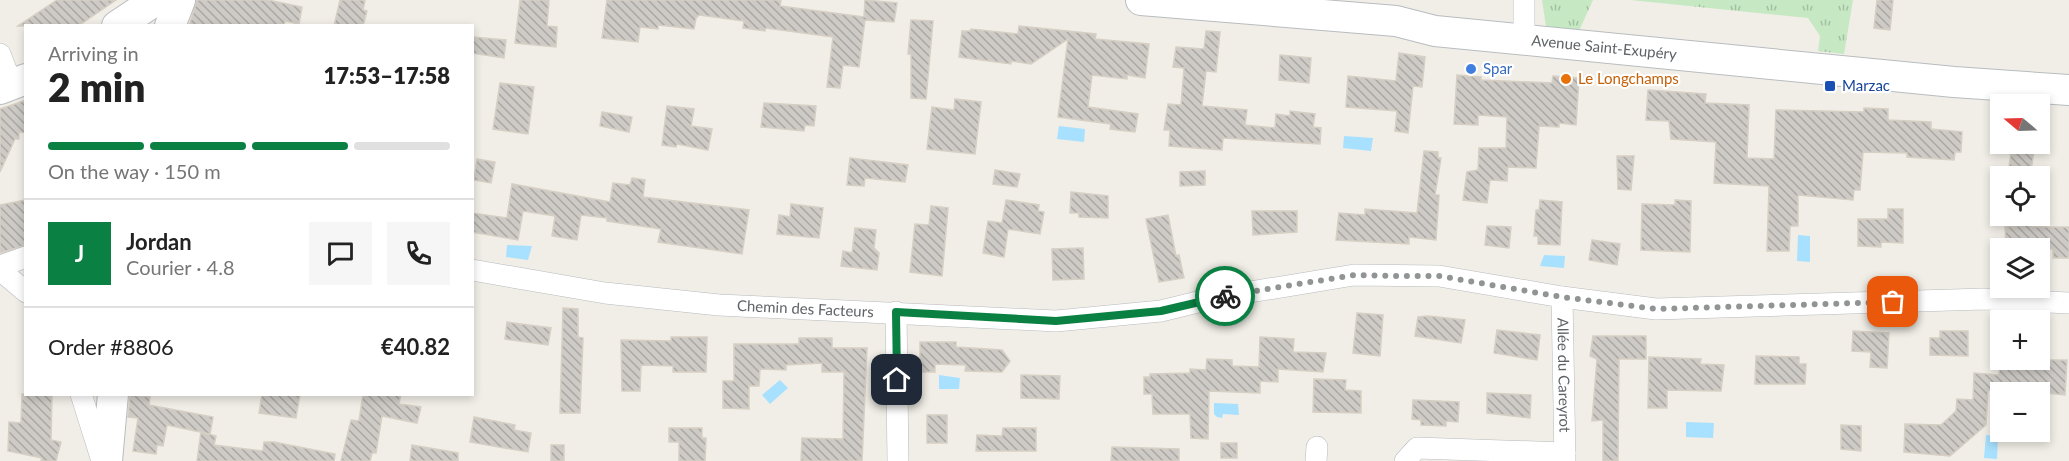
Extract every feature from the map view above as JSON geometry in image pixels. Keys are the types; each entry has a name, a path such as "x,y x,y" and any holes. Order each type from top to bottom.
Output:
{"main road":[{"path":"170,24 173,0"},
{"path":"171,24 180,0"},
{"name":"Avenue Saint-Exupéry","path":"1141,0 1396,21 1435,31 1954,82 2069,90"},
{"path":"104,461 113,396"}],"street":[{"path":"1524,0 1524,39"},
{"path":"0,54 12,84"},
{"path":"24,258 0,268 24,290"},
{"name":"Chemin des Facteurs","path":"474,270 605,293 719,305 1056,321 1161,311 1214,298 1354,275 1439,276 1562,297 1656,309 1984,299 2069,303"},
{"name":"Allée du Careyrot","path":"1405,461 1417,448 1565,457 1562,297"},
{"path":"896,312 898,461"},
{"path":"82,396 104,461"}],"green space":[{"path":"1542,0 1593,0 1578,33 1547,33"},
{"path":"1630,0 1853,0 1844,54 1818,51 1820,36 1808,18"}],"water":[{"path":"1059,126 1085,129 1084,142 1057,139"},
{"path":"1344,136 1373,138 1371,151 1343,148"},
{"path":"1798,235 1810,236 1810,262 1797,261"},
{"path":"507,245 532,246 528,260 506,257"},
{"path":"1544,255 1565,256 1564,268 1540,266"},
{"path":"939,375 960,378 959,389 939,389"},
{"path":"780,380 788,388 770,404 762,395"},
{"path":"1214,403 1238,404 1239,415 1223,414 1222,418 1217,417 1214,414"},
{"path":"1686,422 1714,423 1713,438 1686,437"},
{"path":"1986,435 1990,435 1990,442 1998,442 1997,459 1984,458"}],"building":[{"path":"57,0 116,0 81,24 24,24 24,26 18,26"},
{"path":"197,0 268,0 302,7 299,24 285,21 284,24 190,24"},
{"path":"340,0 365,0 363,10 367,11 364,24 334,24"},
{"path":"520,0 549,0 547,26 557,27 556,47 515,43"},
{"path":"607,0 781,0 780,6 864,17 865,0 897,3 894,22 865,20 859,67 843,65 840,88 827,87 833,37 766,28 765,31 743,28 744,21 699,15 696,18 694,29 658,25 658,29 640,27 638,42 602,38"},
{"path":"1877,0 1893,0 1890,30 1874,28"},
{"path":"911,20 933,21 926,99 911,98 911,54 908,54"},
{"path":"1019,26 1096,34 1095,39 1149,44 1145,78 1127,75 1127,79 1092,75 1088,107 1138,114 1135,132 1110,129 1111,124 1058,117 1068,39 1031,64 1011,61 1011,64 959,57 962,31 971,29 1018,34"},
{"path":"1206,31 1220,32 1216,72 1206,71 1202,106 1247,110 1245,125 1275,128 1276,114 1290,116 1290,111 1315,114 1313,127 1321,128 1320,144 1223,138 1222,150 1169,146 1170,130 1164,130 1168,104 1181,105 1184,68 1173,67 1176,47 1204,49"},
{"path":"474,37 506,40 504,58 474,53"},
{"path":"1399,53 1425,57 1422,87 1413,86 1408,133 1395,131 1397,111 1346,107 1348,76 1396,81"},
{"path":"1280,55 1311,58 1309,83 1279,80"},
{"path":"1457,75 1481,77 1481,80 1552,83 1553,76 1579,78 1576,125 1559,123 1559,127 1539,126 1536,168 1508,167 1507,181 1490,180 1487,203 1463,200 1467,172 1478,170 1479,148 1506,148 1507,117 1478,115 1478,125 1454,124"},
{"path":"500,83 534,87 528,134 493,129"},
{"path":"1648,90 1706,94 1705,103 1749,105 1747,158 1774,159 1776,110 1864,112 1864,108 1888,109 1888,120 1931,122 1931,129 1962,132 1961,152 1955,152 1954,160 1907,157 1907,153 1863,152 1860,190 1854,190 1853,200 1798,195 1798,226 1790,226 1789,251 1767,251 1769,186 1714,183 1716,142 1671,139 1669,121 1646,120"},
{"path":"955,99 981,102 975,154 927,149 932,107 954,110"},
{"path":"24,101 24,133 19,132 19,139 15,139 0,172 0,109"},
{"path":"764,103 816,106 814,126 805,125 804,131 761,127"},
{"path":"667,106 694,109 691,126 712,129 708,150 677,144 676,147 662,145"},
{"path":"602,112 632,117 629,132 600,126"},
{"path":"1424,151 1438,152 1438,158 1441,158 1435,195 1439,195 1436,240 1409,237 1409,244 1336,240 1339,213 1365,215 1365,209 1417,213"},
{"path":"2011,154 2033,154 2032,166 2009,166"},
{"path":"1617,156 1634,156 1631,190 1618,189"},
{"path":"850,158 908,165 905,182 865,178 864,186 847,185"},
{"path":"477,159 495,162 491,183 474,180"},
{"path":"995,170 1020,174 1017,187 993,184"},
{"path":"1205,171 1205,185 1180,186 1180,172"},
{"path":"632,178 645,180 643,197 749,210 742,254 658,242 661,229 581,215 577,240 552,236 555,216 523,211 518,240 474,232 474,213 507,218 512,184 610,202 613,183 630,185"},
{"path":"1071,192 1108,196 1108,218 1079,217 1079,213 1070,213"},
{"path":"24,200 24,246 0,253 0,205"},
{"path":"1006,200 1039,205 1038,211 1044,212 1040,234 1008,229 1004,257 983,253 988,221 1002,223"},
{"path":"1540,200 1562,202 1560,245 1538,244 1538,236 1534,236 1536,210 1539,210"},
{"path":"1675,200 1691,201 1690,252 1641,250 1642,204 1675,205"},
{"path":"791,204 823,208 819,238 777,234 779,215 790,217"},
{"path":"931,206 948,208 942,276 910,272 915,224 929,225"},
{"path":"1888,209 1903,209 1903,243 1881,242 1881,247 1858,246 1858,219 1888,219"},
{"path":"1252,211 1297,211 1297,232 1253,235"},
{"path":"1168,215 1176,256 1179,255 1184,278 1159,282 1146,219"},
{"path":"1487,226 1511,227 1509,248 1485,245"},
{"path":"2005,227 2069,227 2069,258 2053,258 2050,238 2006,238"},
{"path":"855,228 876,230 874,248 879,253 877,270 841,266 843,251 852,253"},
{"path":"1592,240 1620,244 1617,265 1589,260"},
{"path":"1083,248 1084,279 1053,280 1052,249"},
{"path":"563,308 578,309 578,337 583,338 580,413 560,413"},
{"path":"1357,313 1383,315 1380,356 1353,353"},
{"path":"1418,317 1465,320 1461,343 1415,336"},
{"path":"507,322 551,328 548,345 505,339"},
{"path":"1497,330 1540,335 1537,360 1494,353"},
{"path":"1853,331 1889,333 1887,368 1870,367 1871,352 1852,351"},
{"path":"1940,331 1968,331 1968,356 1930,355 1930,338 1940,338"},
{"path":"1593,336 1646,336 1646,359 1619,359 1618,461 1603,461 1603,420 1592,421 1597,359 1590,356"},
{"path":"671,337 707,337 706,372 673,372 673,366 641,365 640,391 622,391 621,340 671,341"},
{"path":"1260,337 1294,339 1293,352 1326,353 1323,372 1278,369 1278,382 1260,381 1260,393 1209,391 1208,439 1191,438 1190,414 1153,414 1152,394 1144,394 1144,377 1150,377 1150,374 1190,373 1190,369 1206,370 1207,359 1232,360 1232,366 1259,367"},
{"path":"799,338 832,338 832,348 867,348 862,461 801,461 802,438 843,439 844,372 822,372 822,363 786,365 786,370 760,369 759,386 749,386 749,409 723,408 723,381 734,381 734,344 799,344"},
{"path":"920,342 956,342 956,347 1002,350 1010,361 1002,372 965,371 966,365 935,364 935,372 920,372"},
{"path":"1756,356 1799,357 1799,364 1806,364 1805,384 1755,384"},
{"path":"1649,357 1701,359 1700,364 1724,365 1721,391 1667,390 1667,408 1648,408"},
{"path":"2050,360 2067,360 2065,395 2050,393 2050,382 1990,382 1986,425 1950,456 1904,452 1905,424 1941,425 1956,411 1957,399 1973,400 1974,373 1999,375 1999,370 2050,370"},
{"path":"1021,375 1060,376 1059,399 1021,398"},
{"path":"1314,379 1346,380 1345,390 1361,391 1361,413 1313,412"},
{"path":"1487,393 1531,395 1530,418 1487,413"},
{"path":"22,394 24,396 52,396 51,440 61,442 56,461 41,461 42,458 8,451 9,422 21,423"},
{"path":"130,396 140,396 150,397 149,405 213,417 210,434 167,425 163,446 157,445 156,454 133,451 138,418 128,417"},
{"path":"262,396 300,396 296,418 259,413"},
{"path":"363,396 401,396 399,404 421,407 417,423 382,416 376,453 372,453 370,461 341,461 351,420 359,421"},
{"path":"1413,400 1459,402 1458,422 1446,421 1446,426 1421,425 1421,420 1412,419"},
{"path":"927,415 947,415 947,443 927,443"},
{"path":"474,417 515,425 514,430 531,433 528,452 470,442"},
{"path":"1841,425 1861,426 1861,451 1841,449"},
{"path":"669,428 702,428 702,438 706,438 705,461 679,461 679,442 669,442"},
{"path":"1003,428 1036,428 1036,451 976,451 977,435 1002,436"},
{"path":"201,432 216,436 214,445 263,451 264,442 274,442 335,454 334,461 197,461"},
{"path":"1221,443 1237,443 1237,458 1221,458"},
{"path":"412,445 458,453 458,461 410,461"},
{"path":"551,445 564,445 564,461 551,461"},
{"path":"1112,447 1179,449 1179,461 1111,461"}],"way so far":[{"path":"1225,296 1354,275 1439,276 1562,297 1656,309 1893,302"}],"place":[{"name":"Spar","path":"1471,69"},
{"name":"Le Longchamps","path":"1566,79"},
{"name":"Marzac","path":"1830,86"}],"route":[{"path":"897,380 896,312 1056,321 1161,311 1225,296"}]}
